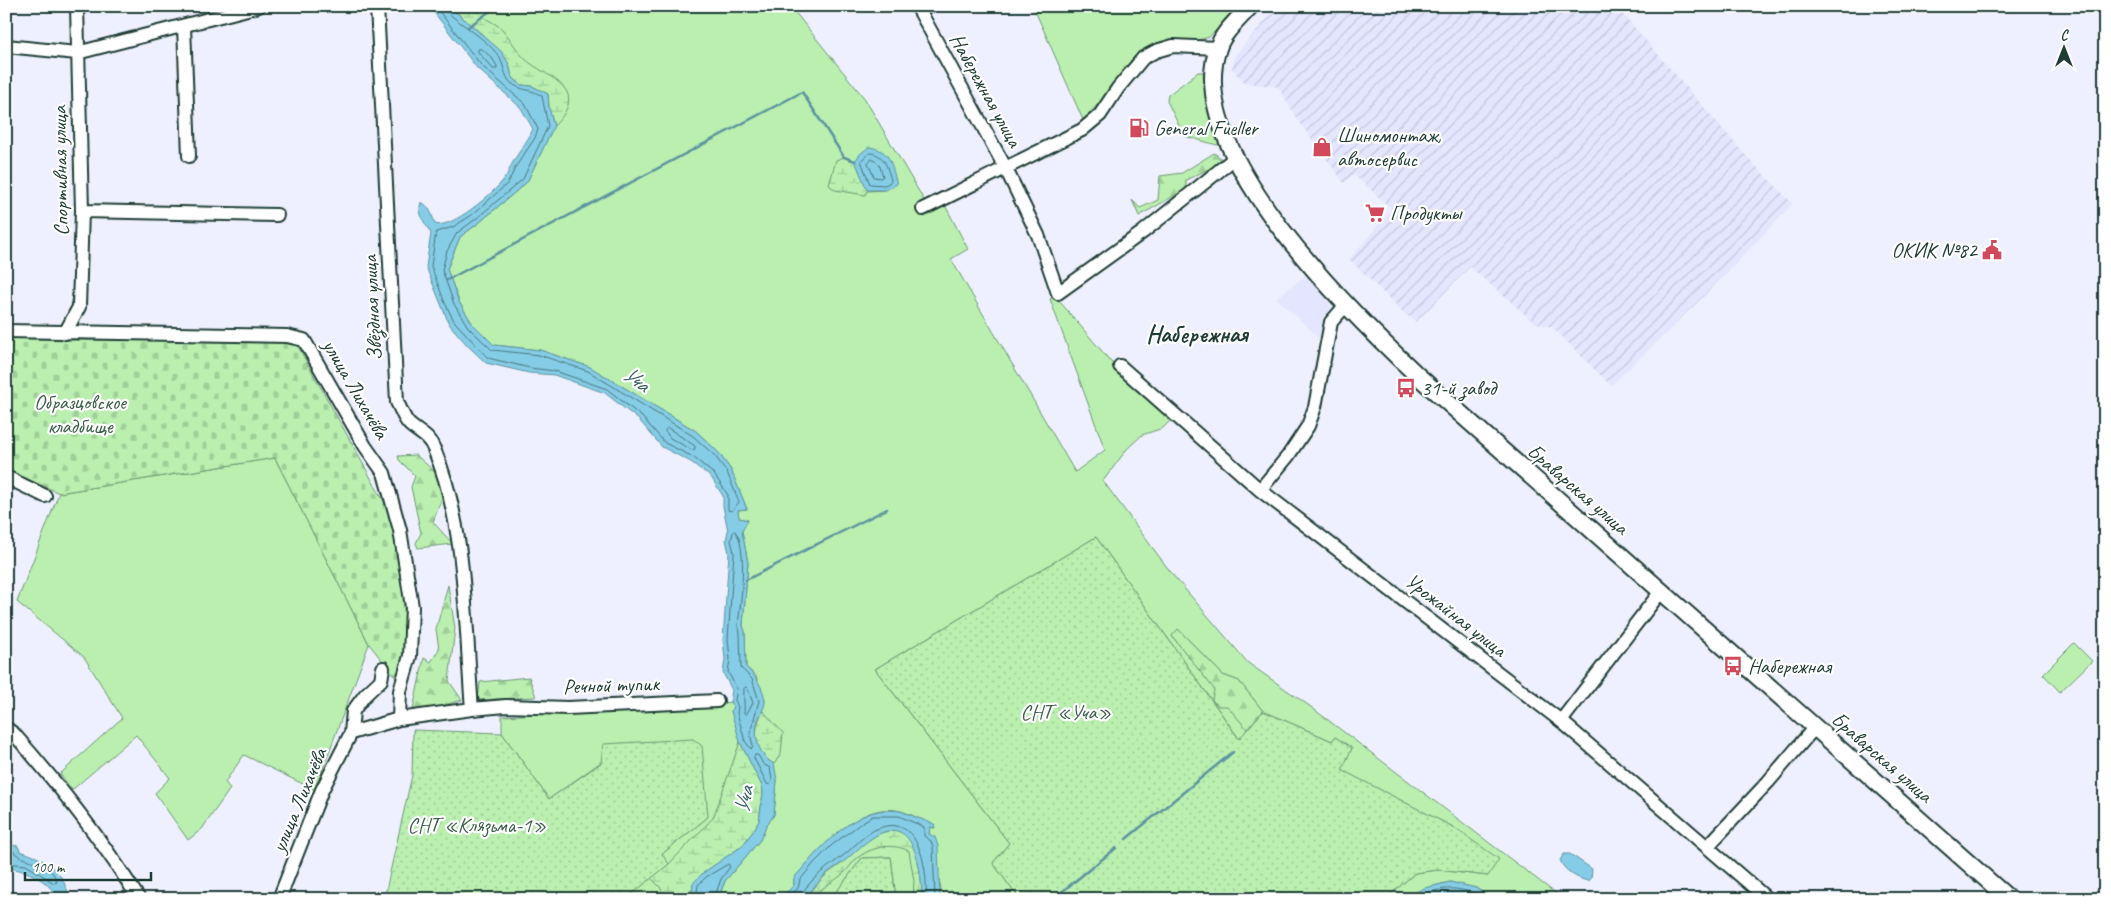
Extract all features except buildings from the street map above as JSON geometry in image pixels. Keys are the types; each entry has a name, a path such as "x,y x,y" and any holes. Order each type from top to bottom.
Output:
{"main road":[{"path":"1218,48 1226,33 1250,6"},
{"name":"Браварская улица","path":"1218,48 1213,73 1213,88 1222,123 1236,157 1277,223 1298,251 1346,305 1418,376 2009,899"}],"street":[{"name":"Спортивная улица","path":"65,333 79,307 82,211 77,6"},
{"path":"6,46 77,53 258,6"},
{"name":"Звёздная улица","path":"377,6 397,402 409,425 422,432 434,446 452,502 461,573 472,709"},
{"name":"Набережная улица","path":"917,6 1005,167"},
{"path":"184,26 189,156"},
{"path":"923,209 1082,130 1100,115 1118,88 1144,58 1156,51 1173,46 1218,48"},
{"path":"1005,167 1038,235 1058,293 1143,232 1236,157"},
{"path":"82,211 277,215"},
{"path":"1260,490 1288,456 1308,426 1315,407 1331,322 1346,305"},
{"name":"улица Лихачёва","path":"6,331 287,336 304,340 365,446 384,473 400,530 412,607 410,656 400,691 399,719"},
{"name":"Урожайная улица","path":"1120,366 1260,490 1561,721 1708,846 1764,897"},
{"path":"6,478 45,496"},
{"path":"1561,721 1662,590"},
{"name":"улица Лихачёва","path":"279,899 322,790 351,733 353,711 365,694 380,680 382,668"},
{"name":"Речной тупик","path":"351,733 399,719 472,709 506,706 568,708 717,700"},
{"path":"1708,846 1815,727"},
{"path":"6,728 58,786 116,862 139,899"}],"shaded area":[{"path":"1279,6 1616,6 1749,159 1793,204 1700,300 1611,386 1552,327 1535,323 1470,267 1416,322 1404,313 1349,259 1392,209 1353,174 1344,183 1297,119 1278,87 1245,83 1232,69 1235,55"},
{"path":"1306,275 1335,310 1325,322 1322,341 1276,298"}],"green space":[{"path":"449,6 790,6 865,99 931,212 945,205 968,249 951,259 1075,472 1105,450 1050,299 1055,296 1117,369 1173,418 1163,428 1142,435 1127,449 1103,481 1172,574 1248,663 1311,707 1563,899 1493,899 1476,888 1450,882 1425,888 1401,899 1385,899 1415,873 1438,870 1488,876 1453,827 1341,770 1352,748 1335,737 1332,741 1263,711 1239,681 1223,675 1179,630 1172,636 1247,729 1240,740 1096,537 875,669 1009,843 993,863 1019,899 940,899 941,890 929,835 930,827 934,828 934,824 901,811 885,810 870,813 855,820 841,830 794,878 794,885 780,899 718,899 725,881 760,840 766,826 774,815 777,780 755,734 765,701 756,676 746,667 743,625 748,563 742,531 748,520 739,518 738,510 747,509 731,470 718,452 696,431 590,367 540,350 494,345 472,323 459,302 447,269 460,237 527,182 547,140"},
{"path":"449,6 473,6 480,14 503,30 524,58 562,85 567,93 569,102 565,113 554,126 549,108 548,94 532,86 521,85 512,77 509,64 483,35"},
{"path":"1033,6 1240,6 1209,37 1195,41 1154,45 1132,59 1105,97 1083,120"},
{"path":"1198,72 1203,72 1206,105 1222,143 1217,145 1184,136 1167,101 1168,95"},
{"path":"1214,153 1222,159 1221,163 1186,180 1186,189 1139,216 1132,200 1140,208 1158,200 1160,176 1182,173"},
{"path":"844,157 861,162 886,190 867,191 865,195 835,190 829,185 836,160"},
{"name":"Образцовское кладбище","path":"6,338 295,341 403,536 409,629 399,682 369,644 275,458 59,493 6,469"},
{"path":"416,455 435,472 443,495 433,522 453,544 418,548 416,543 421,533 411,487 415,476 399,460 398,456"},
{"path":"275,458 369,644 315,790 244,755 225,782 230,789 202,829 188,840 155,793 170,778 136,735 72,790 60,774 122,718 84,657 17,602 59,493"},
{"name":"СНТ «Уча»","path":"1096,537 1239,739 1263,711 1332,741 1335,737 1352,748 1342,770 1453,827 1499,859 1488,876 1438,870 1415,873 1385,899 1019,899 993,863 1009,843 875,669"},
{"path":"448,585 455,628 449,681 462,700 420,712 413,709 424,658 431,662 439,649 436,629"},
{"path":"1178,629 1223,675 1239,681 1263,711 1247,729 1227,706 1218,706 1212,700 1214,689 1172,636"},
{"path":"2074,643 2092,661 2060,692 2043,674"},
{"path":"529,677 536,697 478,700 480,682"},
{"path":"730,702 734,707 731,711 741,742 762,786 693,883 691,899 626,899 668,864 662,854 708,817 601,762 549,799 502,733 502,716 709,705"},
{"path":"763,711 783,733 781,754 774,764 762,754 757,740 757,726"},
{"name":"СНТ «Клязьма-1»","path":"413,730 502,733 549,799 601,763 603,744 693,739 702,746 708,817 662,854 669,864 626,899 384,899 412,775"},
{"path":"740,742 762,786 763,793 759,821 742,846 703,873 693,883 691,899 666,899 660,887 651,878 669,864 713,818"},
{"path":"895,830 907,835 914,847 920,875 922,899 913,899 914,881 909,851 888,846 867,852 855,860 843,874 821,889 812,899 804,899 827,874 845,861 858,847 880,833"},
{"path":"907,836 922,899 896,899 891,857 862,858 831,899 804,899 858,847"},
{"path":"891,857 896,899 831,899 862,858"}],"water":[{"path":"429,6 449,6 501,51 509,64 512,77 521,85 532,86 548,94 549,108 554,126 527,182 460,237 447,269 459,302 472,323 494,345 540,350 590,367 696,431 718,452 731,470 747,509 738,510 739,518 748,520 742,531 748,563 743,625 746,667 759,682 763,692 765,701 758,720 757,739 764,756 774,764 777,780 774,815 766,826 760,840 725,881 718,899 691,899 693,883 703,873 742,846 759,821 763,793 762,786 740,742 731,711 734,707 730,702 732,690 723,673 725,659 723,640 729,553 726,540 728,531 723,496 711,477 691,462 662,447 639,420 605,393 554,375 529,373 486,363 449,324 426,267 431,233 421,214 421,202 429,208 435,224 451,221 472,209 504,179 533,129 521,108 477,68"},
{"path":"869,147 882,151 886,155 892,165 897,184 886,190 867,190 855,161"},
{"path":"886,810 900,811 934,824 935,828 930,827 929,834 935,837 938,846 940,899 922,899 918,863 914,850 909,840 901,833 891,830 879,834 870,840 844,862 827,873 804,899 780,899 794,885 794,878 835,835 859,818"},
{"path":"11,845 18,846 20,851 46,862 52,867 63,880 70,899 59,899 43,881 29,873 6,868 6,847"},
{"path":"1564,854 1570,854 1592,869 1591,879 1588,881 1584,880 1567,871 1560,860"},
{"path":"1450,882 1476,888 1493,899 1401,899 1425,888"}],"waterway":[{"path":"468,27 497,6"},
{"path":"447,280 802,92 844,157 855,161"},
{"path":"746,580 887,509"},
{"path":"1126,839 1233,752"},
{"path":"1053,899 1116,848"}],"place":[{"name":"General Fueller","path":"1139,128"},
{"name":"Шиномонтаж, автосервис","path":"1322,147"},
{"name":"Продукты","path":"1375,213"},
{"name":"ОКИК №82","path":"1992,250"},
{"name":"31-й завод","path":"1406,388"},
{"name":"Набережная","path":"1733,666"}],"district":[{"name":"Набережная","path":"1197,334"}],"water label":[{"name":"Уча","path":"636,379"},
{"name":"Уча","path":"744,800"}]}
